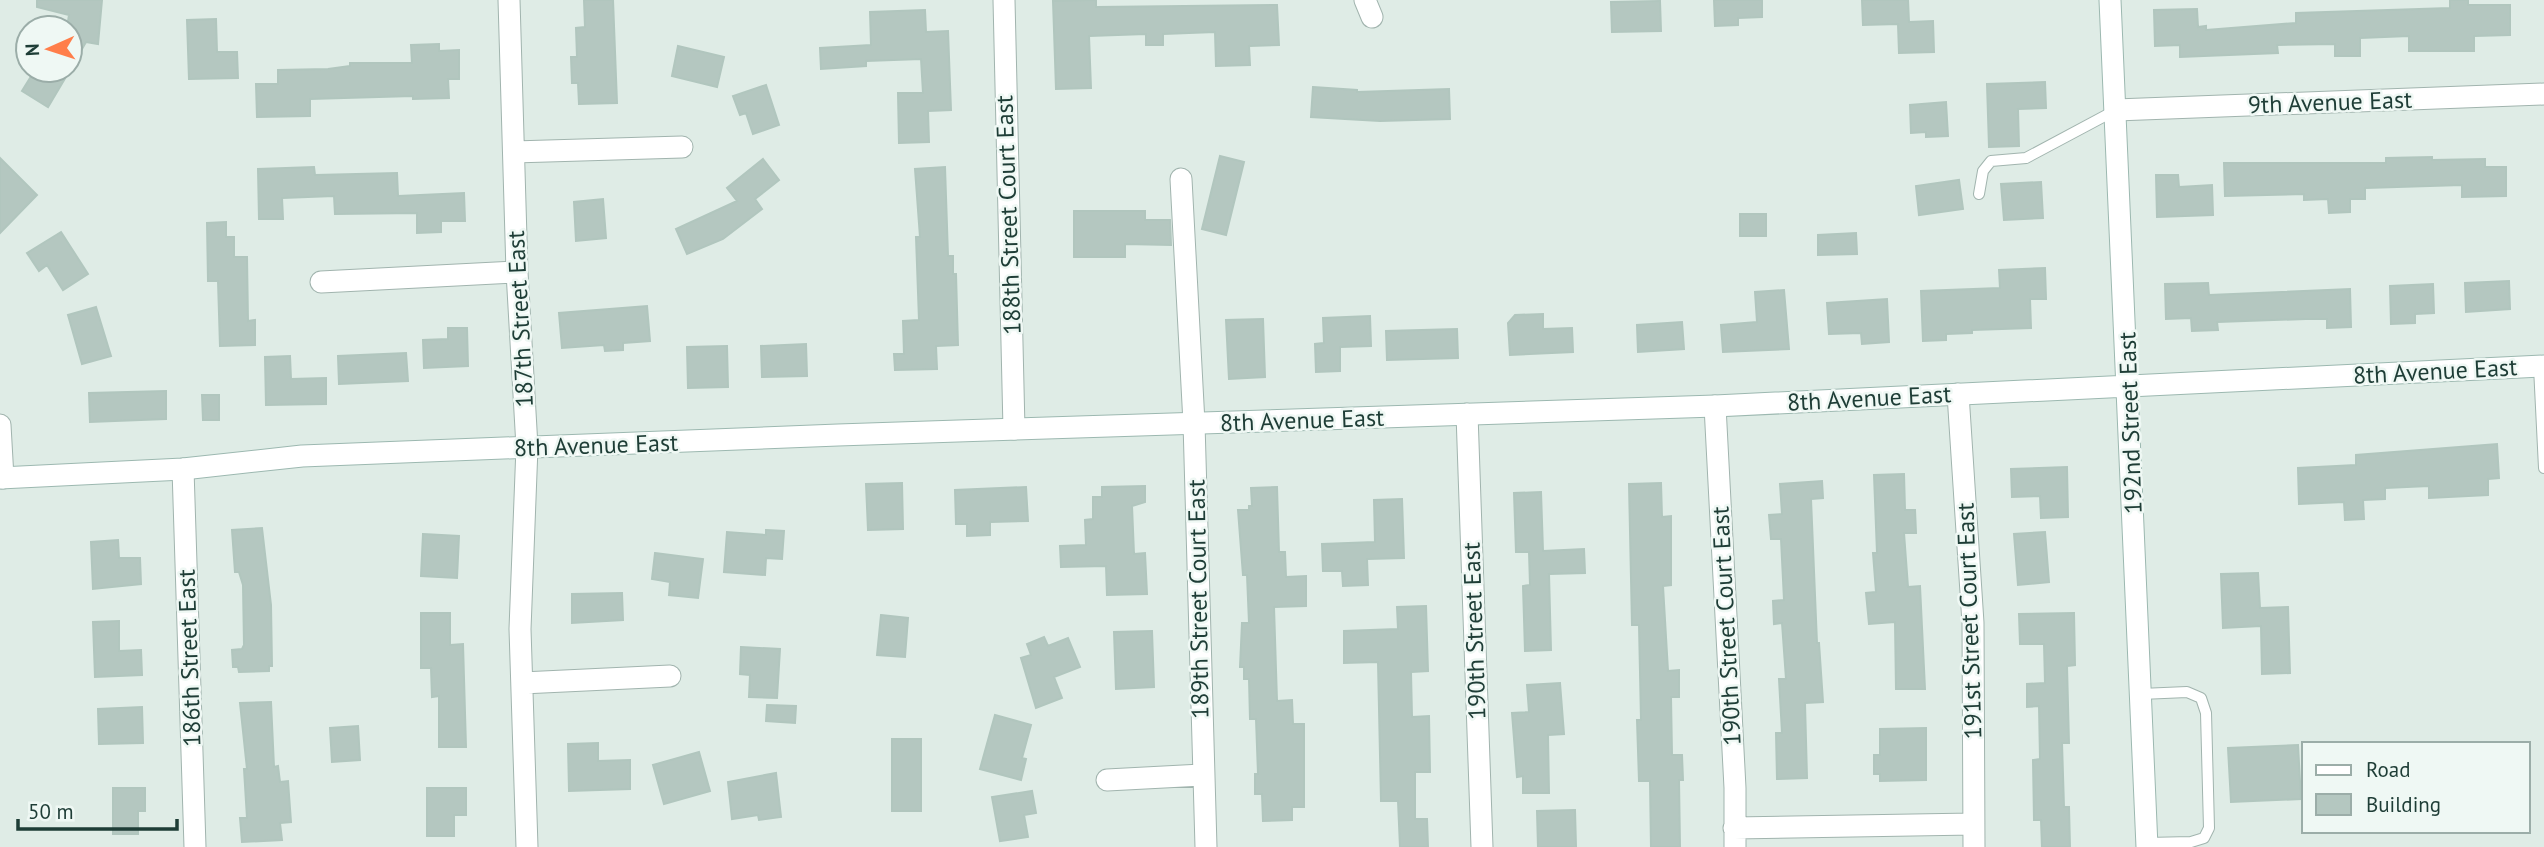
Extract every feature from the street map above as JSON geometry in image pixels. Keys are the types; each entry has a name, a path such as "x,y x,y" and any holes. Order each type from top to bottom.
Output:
{"street":[{"name":"187th Street East","path":"509,0 517,272 527,447 520,587 527,847"},
{"name":"188th Street Court East","path":"1003,0 1014,429"},
{"name":"192nd Street East","path":"2110,0 2147,845"},
{"name":"9th Avenue East","path":"2116,110 2544,94"},
{"path":"513,152 682,147"},
{"name":"8th Avenue East","path":"1181,179 1194,424"},
{"path":"321,282 517,272"},
{"name":"8th Avenue East","path":"1,478 183,469 302,456 1715,406 2542,366"},
{"name":"191st Street Court East","path":"1958,394 1973,623 1974,847"},
{"name":"190th Street Court East","path":"1715,406 1735,838"},
{"name":"190th Street East","path":"1467,414 1482,847"},
{"name":"189th Street Court East","path":"1194,424 1206,847"},
{"path":"0,425 1,478"},
{"name":"186th Street East","path":"183,469 195,847"},
{"path":"522,683 670,676"},
{"path":"1107,779 1202,775"},
{"path":"1735,838 1973,824"}],"lane":[{"path":"1979,194 1983,171 1991,161 2026,158 2116,110"},
{"path":"2542,366 2544,468"},
{"path":"2141,694 2187,692 2201,698 2206,713 2209,828 2204,838 2191,842 2147,845"}],"building":[{"path":"37,0 102,0 98,44 86,42 84,46 84,14 65,14 37,7"},
{"path":"584,0 613,0 617,103 579,104 578,83 572,83 571,57 577,57 576,28 585,27"},
{"path":"1096,0 1096,7 1277,5 1279,45 1249,46 1250,65 1216,66 1215,32 1163,34 1163,45 1146,45 1146,34 1089,36 1091,88 1056,89 1053,1"},
{"path":"1714,0 1762,0 1762,17 1738,18 1738,25 1715,26"},
{"path":"1862,0 1908,0 1909,22 1933,21 1934,52 1899,53 1898,24 1863,25"},
{"path":"2450,0 2468,0 2468,5 2510,5 2510,35 2474,36 2474,51 2409,51 2409,36 2360,38 2360,56 2335,56 2335,44 2277,45 2278,53 2180,57 2180,45 2155,46 2154,10 2197,9 2198,27 2206,26 2206,30 2296,23 2296,13 2450,8"},
{"path":"1660,1 1661,31 1612,32 1611,2"},
{"path":"925,10 926,32 948,31 951,110 928,111 929,142 899,143 898,93 923,93 921,59 866,61 866,66 821,69 820,48 871,45 870,12"},
{"path":"216,19 217,52 237,52 238,78 189,79 187,20"},
{"path":"439,44 439,51 459,50 459,79 448,79 449,98 413,99 413,96 310,99 310,116 257,117 256,84 278,84 278,70 328,69 350,66 350,63 412,63 411,45"},
{"path":"678,46 724,57 717,87 672,76"},
{"path":"2045,82 2046,108 2018,109 2019,146 1989,147 1987,84"},
{"path":"26,84 62,84 48,107 22,91"},
{"path":"766,85 779,125 753,134 746,113 740,115 733,96"},
{"path":"1313,87 1357,92 1449,89 1450,119 1380,121 1311,117"},
{"path":"1946,102 1948,136 1926,137 1926,132 1911,133 1910,105"},
{"path":"1220,156 1244,162 1226,235 1202,229"},
{"path":"2432,157 2432,160 2485,159 2485,167 2506,167 2506,196 2462,197 2462,185 2365,188 2365,199 2350,199 2350,212 2329,213 2328,199 2304,200 2304,194 2225,196 2224,163 2386,163 2386,158"},
{"path":"0,158 37,195 0,233"},
{"path":"763,159 779,180 755,199 762,209 723,239 687,254 676,229 737,201 727,188"},
{"path":"314,167 315,175 397,173 398,196 464,193 465,221 441,221 441,232 417,233 417,213 335,214 334,196 282,198 283,219 259,219 258,169"},
{"path":"945,167 948,256 953,256 953,274 956,274 958,345 936,346 937,369 895,370 894,354 904,354 903,321 919,320 916,237 920,237 915,169"},
{"path":"2156,175 2178,175 2179,187 2212,185 2213,215 2157,217"},
{"path":"1959,180 1963,209 1919,215 1916,186"},
{"path":"2041,182 2043,218 2004,220 2001,184"},
{"path":"603,199 606,238 576,241 574,202"},
{"path":"1074,211 1145,211 1145,220 1170,220 1171,245 1125,244 1125,257 1074,257"},
{"path":"1740,214 1766,214 1766,236 1740,236"},
{"path":"226,222 226,237 234,237 234,257 247,257 248,321 255,320 255,345 220,346 218,281 208,281 207,223"},
{"path":"61,232 88,274 63,290 47,265 39,271 27,253"},
{"path":"1856,233 1857,254 1818,255 1818,235"},
{"path":"2045,268 2046,299 2030,299 2031,328 1972,330 1972,333 1946,334 1946,340 1923,341 1921,291 2000,288 1999,270"},
{"path":"2509,281 2510,309 2466,312 2465,283"},
{"path":"2208,283 2209,295 2350,289 2351,327 2327,328 2327,319 2306,319 2217,322 2218,330 2192,331 2191,318 2166,319 2165,284"},
{"path":"2433,284 2434,313 2415,314 2415,323 2391,324 2390,286"},
{"path":"1784,290 1789,349 1723,352 1721,325 1757,322 1755,292"},
{"path":"1887,299 1889,342 1862,344 1861,333 1829,334 1827,303"},
{"path":"647,306 650,341 623,343 623,350 605,351 604,345 562,348 559,313"},
{"path":"96,307 111,356 82,364 68,315"},
{"path":"1543,314 1543,329 1572,328 1573,352 1510,355 1508,323 1515,315"},
{"path":"1370,316 1371,346 1340,347 1340,371 1316,372 1315,344 1324,343 1323,318"},
{"path":"1263,319 1265,377 1229,379 1226,320"},
{"path":"1682,322 1684,349 1638,352 1637,325"},
{"path":"448,328 467,328 468,366 424,368 423,340 448,339"},
{"path":"1457,329 1458,358 1387,360 1386,331"},
{"path":"806,344 807,376 762,377 761,346"},
{"path":"727,346 728,387 688,388 687,347"},
{"path":"406,353 408,381 339,384 338,356"},
{"path":"290,356 291,379 326,378 326,404 266,405 265,357"},
{"path":"166,391 166,419 90,422 89,393"},
{"path":"202,395 219,395 219,420 203,420"},
{"path":"2497,444 2499,478 2488,479 2488,495 2429,498 2429,486 2385,488 2385,499 2363,500 2364,519 2345,520 2344,502 2299,504 2298,468 2356,465 2356,455"},
{"path":"2067,467 2068,517 2041,518 2040,496 2012,497 2011,469"},
{"path":"1904,474 1905,510 1915,510 1916,533 1904,533 1908,587 1920,586 1925,689 1896,689 1895,622 1869,624 1866,593 1876,592 1873,553 1877,553 1874,475"},
{"path":"1822,481 1823,498 1811,499 1817,643 1823,702 1805,703 1807,778 1777,779 1776,733 1782,733 1779,679 1786,679 1782,623 1774,624 1773,601 1784,600 1781,539 1771,539 1769,515 1782,514 1780,484"},
{"path":"902,483 903,529 868,530 866,484"},
{"path":"1661,483 1662,517 1671,516 1671,585 1663,586 1668,671 1679,670 1679,697 1671,697 1672,755 1682,755 1683,780 1679,780 1680,847 1651,847 1650,781 1639,781 1639,625 1632,625 1629,484"},
{"path":"1145,486 1145,502 1132,506 1134,554 1145,553 1147,594 1107,595 1106,566 1061,567 1060,546 1086,545 1085,520 1093,519 1093,497 1102,497 1102,487"},
{"path":"1026,487 1028,521 990,522 990,535 967,536 967,524 956,524 955,490"},
{"path":"1277,487 1279,552 1285,552 1286,577 1306,576 1306,606 1274,607 1277,701 1292,700 1293,724 1304,724 1304,807 1292,807 1292,820 1263,821 1262,794 1255,794 1255,774 1258,774 1256,719 1250,719 1249,679 1244,679 1244,667 1240,667 1242,623 1249,623 1247,575 1243,575 1238,510 1249,510 1249,506 1252,506 1251,488"},
{"path":"1541,492 1543,551 1584,549 1585,573 1549,574 1551,650 1525,651 1523,586 1530,585 1529,552 1516,552 1514,493"},
{"path":"1402,499 1404,558 1367,559 1368,585 1343,586 1342,571 1323,571 1322,544 1375,542 1374,500"},
{"path":"262,528 271,605 272,666 269,666 269,671 239,672 238,667 233,667 232,650 242,649 244,645 243,585 239,572 235,572 232,530"},
{"path":"766,530 784,531 782,559 766,558 765,575 724,572 727,532 766,535"},
{"path":"2045,532 2049,582 2018,585 2014,534"},
{"path":"423,534 459,536 457,578 421,576"},
{"path":"118,540 119,558 140,558 141,584 93,589 91,542"},
{"path":"655,553 703,559 698,598 669,595 670,582 652,579"},
{"path":"2258,573 2260,608 2288,607 2290,673 2262,674 2261,626 2223,628 2221,574"},
{"path":"622,593 623,620 572,623 572,594"},
{"path":"1426,606 1428,671 1411,672 1412,717 1429,716 1430,772 1415,772 1415,819 1427,819 1428,847 1400,847 1398,801 1381,801 1378,662 1344,663 1344,631 1398,629 1397,607"},
{"path":"421,613 450,613 450,645 463,644 466,747 439,747 439,696 432,697 431,668 421,668"},
{"path":"2074,613 2075,665 2067,666 2069,743 2062,743 2064,807 2069,807 2070,847 2042,847 2041,820 2034,820 2033,760 2040,759 2039,706 2027,707 2027,684 2045,683 2044,644 2020,644 2019,614"},
{"path":"881,615 908,618 905,657 877,655"},
{"path":"119,621 119,651 141,650 142,675 95,677 93,622"},
{"path":"1152,631 1154,687 1116,689 1114,632"},
{"path":"1044,637 1048,646 1068,638 1080,667 1054,677 1062,698 1036,708 1021,658 1031,655 1027,644"},
{"path":"741,647 780,649 777,698 749,697 750,675 740,674"},
{"path":"1560,683 1564,734 1548,735 1549,793 1523,793 1523,776 1517,777 1512,713 1529,712 1527,685"},
{"path":"271,702 274,767 278,766 280,782 288,781 291,822 280,823 282,840 242,842 240,818 247,818 244,769 247,769 240,703"},
{"path":"767,705 796,706 795,723 766,721"},
{"path":"142,707 143,743 99,744 98,709"},
{"path":"995,715 1031,725 1022,758 1026,759 1021,780 980,769"},
{"path":"358,726 360,760 332,762 330,728"},
{"path":"1926,728 1926,780 1880,781 1880,774 1874,774 1874,755 1880,755 1880,729"},
{"path":"892,739 921,739 921,811 892,811"},
{"path":"598,743 598,761 630,760 630,789 569,791 568,744"},
{"path":"2298,745 2301,799 2231,802 2228,748"},
{"path":"699,752 710,791 664,804 653,765"},
{"path":"776,773 781,817 759,820 758,815 732,819 728,782"},
{"path":"113,788 145,788 145,811 138,811 138,834 113,834"},
{"path":"427,788 466,788 466,815 454,815 454,836 427,836"},
{"path":"1032,791 1036,813 1024,815 1028,837 1000,841 992,797"},
{"path":"1575,810 1576,847 1538,847 1537,811"}]}
